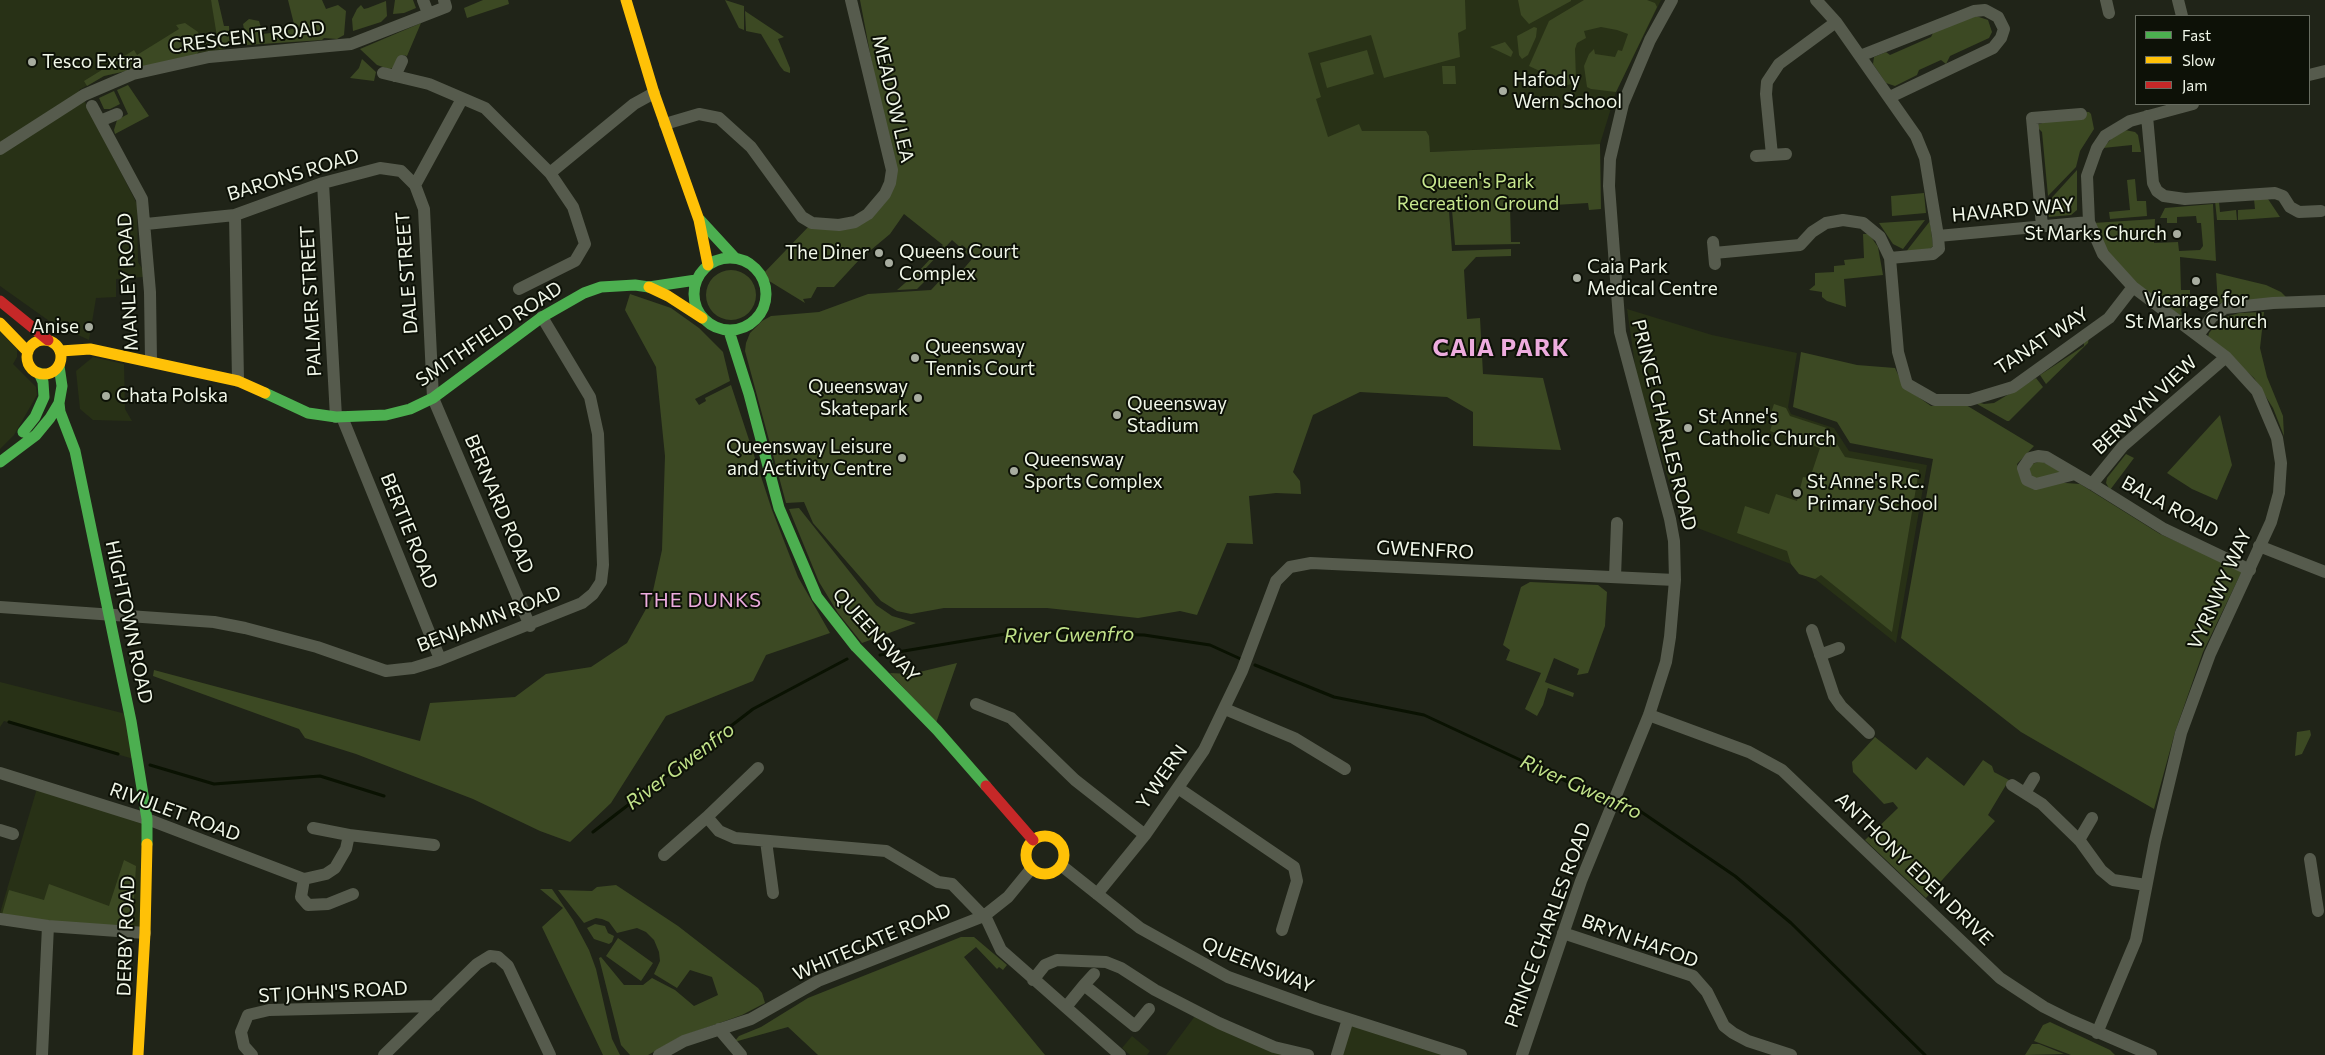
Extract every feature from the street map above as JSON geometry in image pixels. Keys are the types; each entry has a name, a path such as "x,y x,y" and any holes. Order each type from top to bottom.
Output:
{"street":[{"path":"423,0 428,13"},
{"name":"CRESCENT ROAD","path":"0,149 84,94 133,74 209,57 351,44 446,7 444,0"},
{"path":"626,0 654,93 699,220 708,265"},
{"name":"MEADOW LEA","path":"665,124 699,114 714,116 727,123 751,147 802,216 812,223 839,225 855,222 868,214 890,183 892,170 851,0"},
{"name":"PRINCE CHARLES ROAD","path":"1522,1055 1581,881 1649,715 1666,662 1674,610 1675,559 1670,519 1620,332 1609,186 1610,159 1623,104 1645,49 1672,0"},
{"path":"1816,0 1836,22 1916,136 1925,158 1938,236"},
{"path":"2106,0 2109,13"},
{"path":"2178,0 2182,15"},
{"path":"1860,56 1974,11 1985,10 1998,17 2004,29 2001,38 1993,48 1890,97"},
{"path":"1772,155 1766,94 1768,82 1780,64 1836,22"},
{"path":"402,60 389,75 429,84 485,108 550,173 634,104 654,93"},
{"path":"2310,75 2325,71"},
{"name":"DALE STREET","path":"433,398 424,209 415,185 462,99"},
{"path":"2089,222 2087,176 2097,148 2105,136 2115,128 2147,116 2189,105"},
{"name":"MANLEY ROAD","path":"92,106 142,199 146,224 150,292 151,361"},
{"path":"100,121 117,114"},
{"path":"2042,226 2032,118 2081,114"},
{"path":"2147,116 2153,183 2157,191 2164,196 2185,199 2275,192 2283,196 2290,207 2299,212 2321,211"},
{"path":"1756,156 1786,154"},
{"name":"BARONS ROAD","path":"146,224 235,216 323,183 380,168 401,171 415,185"},
{"name":"SMITHFIELD ROAD","path":"519,290 575,261 585,244 572,207 550,173"},
{"name":"PALMER STREET","path":"323,183 339,417"},
{"path":"235,216 238,381"},
{"path":"699,220 735,258 750,264 761,276 766,297 758,318 750,325 729,331 710,325 702,319 694,300 696,280 708,265 716,261 735,258"},
{"path":"1714,253 1800,245 1812,232 1826,223 1843,220 1863,223 1880,237 1890,258"},
{"name":"HAVARD WAY","path":"1890,258 1932,254 1938,249 1938,236 2089,222"},
{"name":"VYRNWY WAY","path":"2089,222 2103,254 2133,287 2198,334 2226,357 2257,391 2269,414 2277,438 2281,463 2279,493 2271,522 2210,654 2181,733 2146,885 2136,940 2097,1033"},
{"name":"TANAT WAY","path":"1890,258 1898,352 1907,384 1935,400 1970,400 2013,387 2109,318 2133,287"},
{"name":"SMITHFIELD ROAD","path":"61,351 82,348 151,361 238,381 308,413 339,417 386,415 410,409 433,398 542,317 584,293 601,288 635,285 649,287 696,280"},
{"name":"SMITHFIELD ROAD","path":"649,287 668,296 702,319"},
{"path":"0,301 58,346 61,351 59,366 62,386 59,403 50,418 36,435 0,462"},
{"path":"2198,334 2212,317 2225,308 2272,303 2325,301"},
{"name":"BENJAMIN ROAD","path":"0,607 214,622 317,647 386,670 413,668 440,659 530,626 582,603 594,594 601,582 598,434 595,413 582,380 542,317"},
{"path":"0,323 12,333 28,352 30,366 39,373 43,382 44,397 35,417 0,462"},
{"name":"QUEENSWAY","path":"729,331 749,394 779,508 816,597 856,647 937,730 1033,840"},
{"path":"28,352 33,344 48,340"},
{"name":"BERWYN VIEW","path":"2092,484 2123,446 2226,357"},
{"path":"39,373 50,373 59,366"},
{"name":"BERNARD ROAD","path":"433,398 530,626"},
{"name":"HIGHTOWN ROAD","path":"59,403 77,462 131,720 147,819"},
{"name":"BERTIE ROAD","path":"339,417 440,659"},
{"path":"36,435 57,430 69,434"},
{"name":"BALA ROAD","path":"2075,474 2164,529 2250,570"},
{"path":"1615,577 1617,524"},
{"path":"2259,546 2325,572"},
{"name":"GWENFRO","path":"1242,671 1276,581 1290,567 1300,564 1675,580"},
{"path":"1812,630 1834,696 1840,706 1869,733"},
{"path":"1820,655 1839,648"},
{"name":"Y WERN","path":"1097,894 1145,835 1204,750 1242,671"},
{"path":"976,704 1012,718 1075,780 1145,835"},
{"path":"1225,709 1294,738 1345,769"},
{"name":"ANTHONY EDEN DRIVE","path":"1649,715 1749,752 1782,770 2000,978 2044,1007 2097,1033 2151,1055"},
{"path":"664,855 758,768"},
{"name":"RIVULET ROAD","path":"0,773 147,819 304,879"},
{"path":"2025,792 2034,778"},
{"path":"2012,785 2042,804 2079,840 2101,870 2113,880 2146,885"},
{"path":"1178,788 1294,867 1297,881 1282,930"},
{"path":"707,817 719,831 735,838 886,851 938,882 952,884 984,916 1001,950 1032,980 1066,1007 1120,1055"},
{"path":"2079,840 2092,818"},
{"name":"DERBY ROAD","path":"138,1055 145,933 147,819"},
{"path":"313,828 349,836 434,845"},
{"path":"0,830 13,834"},
{"path":"349,836 344,854 335,868 326,874 304,879 302,898 308,905 328,904 353,894"},
{"path":"1044,836 1056,839 1064,848 1062,866 1053,873 1047,874 1031,869 1026,857 1026,850 1033,840 1044,836"},
{"path":"766,841 773,893"},
{"path":"2310,860 2318,911"},
{"name":"QUEENSWAY","path":"1062,866 1140,928 1213,970 1348,1019 1461,1055"},
{"name":"WHITEGATE ROAD","path":"659,1055 684,1041 751,1019 818,981 984,916 1008,897 1031,869"},
{"path":"0,919 48,926 145,933"},
{"path":"42,1055 48,926"},
{"name":"BRYN HAFOD","path":"1564,933 1693,976 1707,992 1717,1016 1724,1026 1748,1041 1791,1055"},
{"path":"384,1055 477,964 490,956 498,956 508,966 550,1055"},
{"path":"1032,980 1045,965 1058,960 1106,962 1121,968 1155,990 1219,1023 1274,1047 1308,1055"},
{"path":"1066,1007 1094,974"},
{"path":"1084,985 1135,1026 1149,1009"},
{"name":"ST JOHN'S ROAD","path":"252,1055 244,1046 241,1032 248,1015 269,1010 435,1006"},
{"path":"1337,1055 1348,1019"},
{"path":"719,1028 741,1055"}],"shaded area":[{"path":"0,0 211,0 225,49 104,76 79,90 137,204 138,262 143,270 143,277 116,279 116,297 96,298 89,340 52,323 0,286"},
{"path":"1279,0 1661,0 1616,92 1600,144 1280,159"},
{"name":"St Anne's R.C. Primary School","path":"1627,309 1712,335 1797,353 1788,407 1791,414 1834,428 1849,451 1927,465 1896,643 1796,566 1682,522 1638,386"},
{"path":"0,331 17,349 17,357 13,364 36,387 37,395 14,435 0,449"},
{"path":"93,357 124,364 125,409 132,421 93,420 80,409 76,371"},
{"path":"0,682 130,715 137,760 4,721 0,727"},
{"path":"38,785 147,819 145,933 0,913"},
{"path":"1198,1012 1308,1055 1166,1055"},
{"path":"1348,1019 1461,1055 1337,1055"},
{"path":"1132,1036 1150,1051 1147,1055 1130,1055 1122,1048"}],"green space":[{"path":"211,0 218,0 224,26 229,26 230,46 219,49"},
{"path":"288,0 322,0 326,9 338,5 346,11 344,35 337,39 324,38 322,40 247,45 243,24 249,19 259,21 263,34 295,28"},
{"path":"395,0 413,0 416,8 404,13 393,14"},
{"path":"483,0 508,0 509,4 467,18 464,8"},
{"path":"725,0 744,6 744,30 739,28"},
{"name":"Queen's Park Recreation Ground","path":"860,0 1465,0 1466,29 1458,33 1460,57 1384,78 1371,35 1308,53 1321,97 1316,99 1328,137 1359,124 1362,131 1426,131 1429,136 1430,152 1600,144 1601,209 1589,210 1588,203 1554,205 1557,198 1550,199 1550,205 1510,207 1511,242 1520,242 1520,244 1455,245 1452,210 1449,211 1452,251 1511,249 1511,256 1476,257 1464,270 1467,319 1480,318 1483,374 1543,378 1561,450 1473,446 1473,412 1447,397 1360,392 1313,415 1293,472 1300,481 1301,494 1276,493 1249,496 1253,544 1227,543 1197,615 1180,611 1138,618 1047,608 944,608 911,614 897,611 881,601 813,523 804,502 786,503 745,351 750,333 762,321 771,316 819,312 868,294 931,290 946,274 954,280 972,259 965,252 967,249 962,245 960,247 952,240 925,269 931,275 917,289 897,290 920,270 943,245 904,214 890,234 859,260 834,287 817,287 811,298 803,299 805,303 761,276 812,223 824,225 868,214 892,170"},
{"path":"1518,0 1571,1 1529,24 1521,15"},
{"path":"1584,0 1647,0 1655,3 1657,7 1616,92 1587,87 1584,66 1589,54 1594,49 1595,54 1615,57 1618,50 1622,51 1628,34 1617,30 1601,27 1584,31 1586,38 1577,43 1575,49 1576,80 1571,84 1561,87 1543,84 1546,74 1529,66 1549,21"},
{"path":"386,1 387,16 381,22 353,31 352,19 361,5 364,9"},
{"path":"745,11 784,37 778,39 790,68 790,73 784,71 780,66 761,34 746,31"},
{"path":"1976,16 1988,20 1992,32 1989,38 1950,56 1946,64 1941,60 1919,70 1917,75 1895,86 1886,83 1873,64 1874,57 1886,52 1890,55 1931,37 1934,31"},
{"path":"185,23 198,32 201,40 199,51 196,55 104,76 87,86 84,81 134,50 137,55 179,29 176,25"},
{"path":"421,23 407,56 403,55 397,67 389,69 377,65 360,49"},
{"path":"1534,27 1537,28 1536,37 1528,55 1522,59 1519,55 1517,36"},
{"path":"1505,42 1513,52 1511,57 1490,47"},
{"path":"1367,50 1374,74 1327,88 1320,63"},
{"path":"362,59 376,72 374,81 350,78 359,68"},
{"path":"1442,66 1455,66 1456,84 1443,84"},
{"path":"128,85 149,116 115,134 114,130 117,120 128,114 117,90"},
{"path":"114,91 120,104 110,109 104,109 99,98"},
{"path":"2082,112 2089,112 2091,114 2094,129 2080,151 2076,167 2048,196 2042,132 2037,127 2039,124"},
{"path":"2125,130 2135,132 2138,135 2141,152 2132,152 2132,145 2103,148 2112,138"},
{"path":"2077,170 2077,210 2071,215 2049,217 2046,204"},
{"path":"2135,179 2137,201 2146,201 2147,216 2110,219 2109,212 2130,210 2127,180"},
{"path":"1924,193 1926,213 1892,216 1891,196"},
{"path":"2254,199 2268,199 2280,217 2238,220 2238,210 2255,209"},
{"path":"2215,201 2219,202 2220,212 2236,210 2237,220 2217,220"},
{"path":"2213,204 2216,261 2180,257 2181,290 2190,290 2190,305 2186,307 2181,306 2182,320 2133,284 2104,254 2093,223 2155,219 2154,243 2178,242 2179,251 2200,250 2203,246 2201,223 2197,223 2196,216 2177,217 2177,223 2167,223 2167,218 2160,218 2165,208"},
{"path":"1925,220 1903,249 1893,244 1879,223"},
{"path":"1930,221 1933,246 1929,250 1905,253"},
{"path":"1863,234 1869,234 1878,247 1883,275 1844,279 1846,307 1827,301 1822,297 1822,292 1809,290 1815,285 1815,273 1834,272 1834,266 1845,265 1844,260 1864,258"},
{"path":"731,270 740,272 751,281 756,295 754,304 745,315 731,320 722,318 711,309 706,295 708,286 717,275"},
{"path":"2216,273 2266,285 2281,292 2289,300 2249,301 2249,299 2241,299 2218,304"},
{"path":"630,294 671,308 699,328 723,352 730,381 695,399 699,405 706,401 705,398 731,385 772,510 798,577 830,633 766,655 753,681 666,716 611,803 570,842 540,831 473,799 356,754 305,738 299,729 153,676 154,670 420,741 430,703 515,697 546,674 591,667 627,643 651,600 662,550 665,456 656,367 625,310"},
{"path":"2264,312 2260,348 2267,377 2283,416 2284,436 2273,408 2254,378 2208,337 2209,333 2222,318 2239,313"},
{"path":"2089,337 2088,343 2046,384 2040,375 2084,346 2084,340"},
{"path":"1801,352 1857,365 1895,368 1904,387 1931,406 1966,405 2034,446 2017,464 2023,480 2080,484 2160,534 2242,571 2203,652 2175,732 2154,809 2021,732 1901,638 1933,459 1850,443 1837,422 1793,407"},
{"path":"2036,378 2043,387 2009,421 1977,404 1977,402 1984,404 1994,403"},
{"path":"1774,404 1786,408 1790,416 1827,428 1845,457 1919,470 1892,632 1821,575 1815,579 1799,574 1791,564 1787,551 1737,533 1745,506 1769,514 1776,494 1797,501 1803,477 1810,478 1820,448 1770,431 1774,418 1770,416"},
{"path":"2220,415 2232,465 2217,500 2192,489 2167,473"},
{"path":"2126,454 2134,458 2110,490 2106,483 2107,478"},
{"path":"2041,461 2062,472 2041,480 2032,477 2029,469 2032,464"},
{"path":"799,508 876,605 892,616 916,623 862,643 838,613 819,582 789,509"},
{"path":"1530,582 1598,585 1607,592 1605,626 1588,673 1577,675 1579,669 1554,658 1545,682 1574,693 1573,697 1548,688 1543,705 1537,716 1525,709 1541,673 1506,660 1510,650 1503,645 1521,587"},
{"path":"957,663 936,723 890,673 911,674"},
{"path":"2310,730 2311,735 2302,754 2295,756 2297,732"},
{"path":"1875,737 1916,770 1927,757 1964,786 1983,760 1992,766 1994,772 2009,780 1988,815 1995,821 1926,898 1865,840 1898,808 1893,802 1884,804 1853,772 1852,762"},
{"path":"124,860 136,866 132,930 1,918 9,890 44,900 49,884 109,906"},
{"path":"616,885 678,926 758,988 762,993 765,1003 742,1015 680,1037 648,1055 630,1055 621,1045 599,958 601,957 624,985 643,985 652,978 675,990 694,1006 718,995 712,977 690,970 677,988 654,974 660,961 659,952 654,940 646,932 637,928 617,933 609,922 596,918 584,923 558,890 592,891 597,887"},
{"path":"540,889 552,889 573,920 589,950 596,969 612,1039 620,1055 603,1055 542,927 563,908"},
{"path":"595,924 605,926 608,933 614,936 612,942 609,944 594,939 587,928"},
{"path":"961,937 974,937 1007,965 1003,970 999,967 997,969 976,947 964,957 1045,1055 818,1055 788,1027 734,1042 739,1036 761,1027 808,998"},
{"path":"618,938 653,963 641,981 606,956"},
{"path":"2050,1022 2110,1050 2115,1055 2071,1055 2034,1041 2043,1025"},
{"path":"2032,1044 2039,1044 2064,1054 2025,1055"}],"waterway":[{"name":"River Gwenfro","path":"880,655 1017,632 1144,635 1210,645 1243,660"},
{"name":"River Gwenfro","path":"593,832 753,709 847,659"},
{"name":"River Gwenfro","path":"1255,665 1334,697 1424,715 1610,800"},
{"name":"River Gwenfro","path":"9,722 118,754"},
{"name":"River Gwenfro","path":"150,765 214,784 320,776 384,796"},
{"name":"River Gwenfro","path":"1616,802 1640,811 1735,876 1791,923 1925,1055"}],"traffic: fast":[{"path":"700,220 735,258"},
{"path":"737,258 756,268 764,280 766,294 764,308 756,320 744,328 723,330 704,320 696,308 694,287 704,268 716,260 737,258"},
{"path":"265,393 308,413 336,417 386,415 410,409 433,398 542,317 584,293 601,287 635,285 649,287 696,280"},
{"path":"729,331 749,394 779,508 817,597 856,647 937,730 986,786"},
{"path":"0,462 36,435 50,418 59,403 62,386 59,366"},
{"path":"23,432 35,417 44,397 43,382 39,373"},
{"path":"59,403 60,412 75,451 131,721 147,819 147,844"}],"traffic: slow":[{"path":"626,0 654,93 699,220 708,265"},
{"path":"649,287 668,296 702,318"},
{"path":"0,323 28,352"},
{"path":"44,340 51,341 56,345 60,350 61,357 60,364 56,369 51,373 44,374 37,373 32,369 28,364 27,357 28,350 32,345 37,341 44,340"},
{"path":"61,351 90,349 238,381 265,393"},
{"path":"1045,836 1059,841 1064,855 1059,869 1045,874 1031,869 1026,855 1031,841 1045,836"},
{"path":"138,1055 145,933 147,844"}],"traffic: jam":[{"path":"0,301 48,340"},
{"path":"986,786 1033,840"}],"place":[{"name":"Tesco Extra","path":"32,62"},
{"name":"Hafod y Wern School","path":"1503,91"},
{"name":"St Marks Church","path":"2177,234"},
{"name":"The Diner","path":"879,253"},
{"name":"Queens Court Complex","path":"889,263"},
{"name":"Caia Park Medical Centre","path":"1577,278"},
{"name":"Vicarage for St Marks Church","path":"2196,281"},
{"name":"Anise","path":"89,327"},
{"name":"Queensway Tennis Court","path":"915,358"},
{"name":"Chata Polska","path":"106,396"},
{"name":"Queensway Skatepark","path":"918,398"},
{"name":"Queensway Stadium","path":"1117,415"},
{"name":"St Anne's Catholic Church","path":"1688,428"},
{"name":"Queensway Leisure and Activity Centre","path":"902,458"},
{"name":"Queensway Sports Complex","path":"1014,471"},
{"name":"St Anne's R.C. Primary School","path":"1797,493"}],"district":[{"name":"CAIA PARK","path":"1501,348"},
{"name":"THE DUNKS","path":"701,600"}]}
